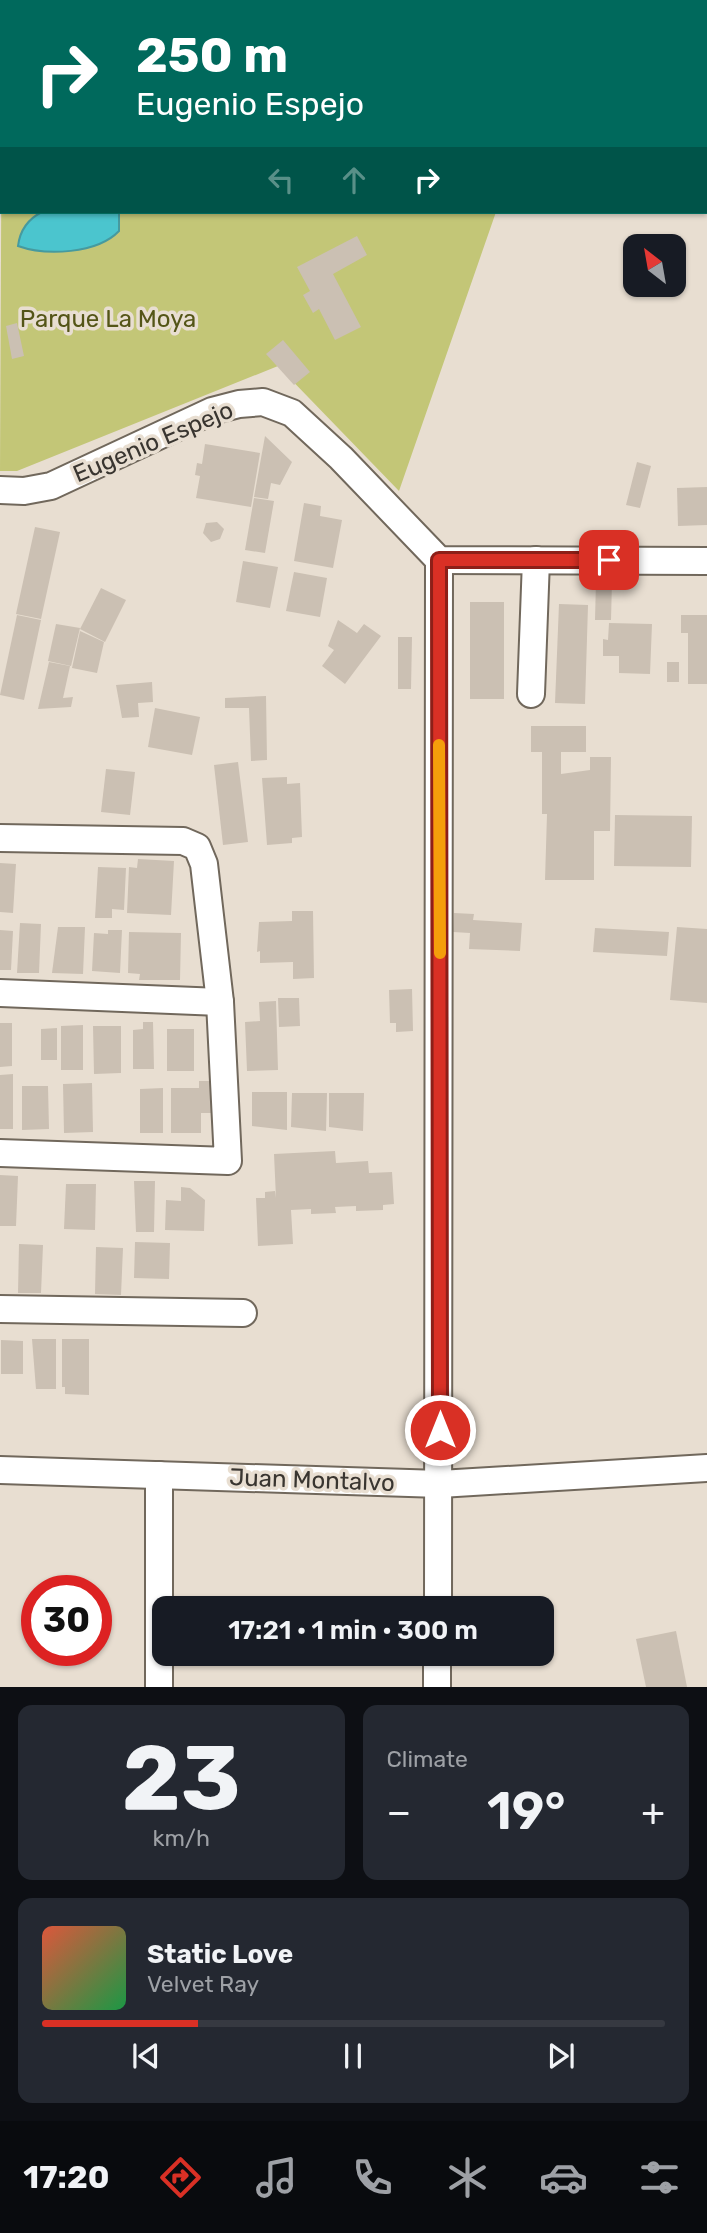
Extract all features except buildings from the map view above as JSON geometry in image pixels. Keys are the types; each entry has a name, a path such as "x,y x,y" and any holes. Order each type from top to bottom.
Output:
{"street":[{"name":"Eugenio Espejo","path":"0,491 24,491 51,486 212,411 239,404 263,402 292,413 341,458 439,560"},
{"path":"438,1596 439,560 707,561"},
{"path":"531,694 536,560"},
{"path":"0,838 183,841 197,847 204,864 220,1002 228,1161 0,1153"},
{"path":"0,993 220,1002"},
{"path":"0,1309 243,1313"},
{"name":"Juan Montalvo","path":"0,1471 440,1484 707,1468"},
{"path":"159,1475 159,1687"},
{"path":"437,1666 437,1687"}],"green space":[{"name":"Parque La Moya","path":"1,214 495,214 399,491 278,366 17,471 0,471"}],"water":[{"path":"39,214 119,214 119,231 98,244 71,251 42,251 18,246 21,235"}],"slow traffic":[{"path":"439,745 440,953"}],"route":[{"path":"440,1430 439,560 609,560"}]}
